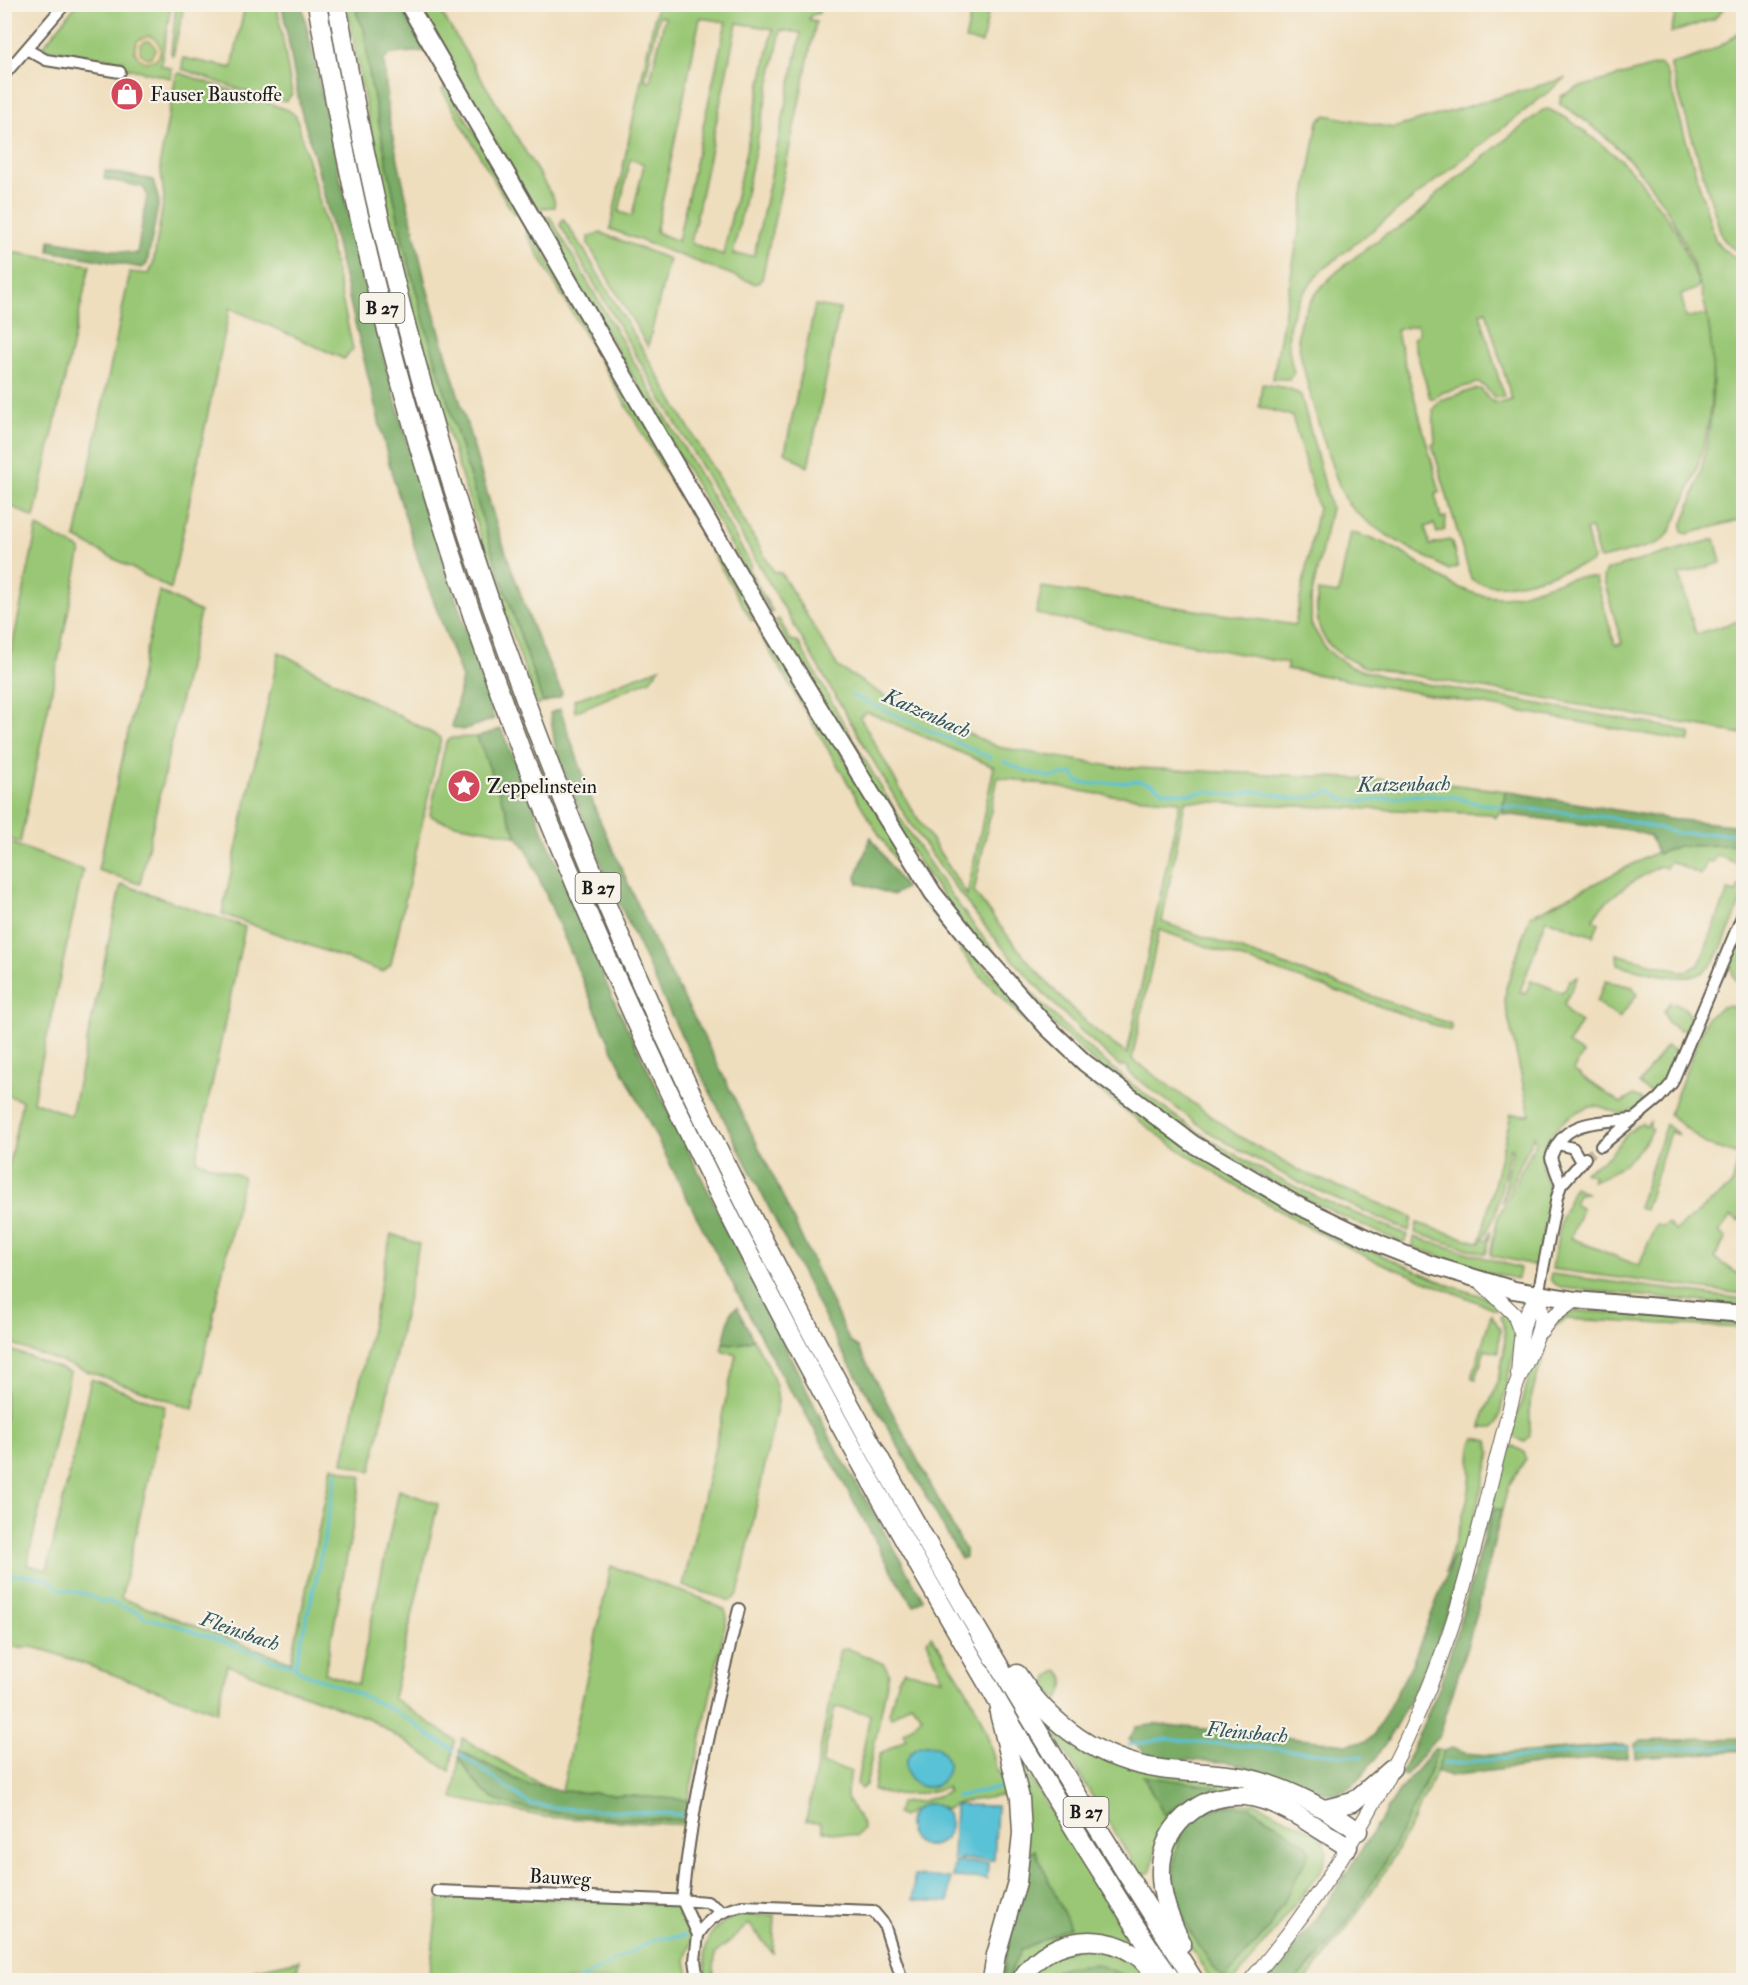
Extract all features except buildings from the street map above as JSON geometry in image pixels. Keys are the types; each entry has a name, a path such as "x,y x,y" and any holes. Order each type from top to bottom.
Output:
{"highway":[{"name":"B 27","path":"317,4 361,222 418,441 474,616 552,826 643,1035 733,1220 859,1460 998,1701 1086,1847 1172,1980"},
{"name":"B 27","path":"337,4 378,210 426,402 474,557 555,784 619,938 703,1118 867,1435 984,1640 1085,1809 1194,1980"},
{"path":"984,1640 1013,1667 1039,1705 1061,1725 1099,1750 1148,1767 1228,1774 1254,1780 1325,1809 1358,1831"},
{"path":"992,1980 996,1955 1017,1882 1022,1833 1020,1798 1003,1733 998,1701"},
{"path":"1325,1809 1353,1802 1392,1768"},
{"path":"1200,1980 1197,1968 1171,1922 1160,1885 1160,1862 1165,1845 1174,1829 1189,1813 1209,1801 1220,1798 1256,1798 1280,1807 1348,1847"},
{"path":"1021,1980 1035,1961 1051,1950 1084,1941 1105,1943 1126,1950 1136,1955 1165,1980"}],"main road":[{"path":"408,4 766,621 933,893 974,944 1047,1027 1085,1064 1193,1143 1276,1193 1337,1225 1406,1255 1481,1282 1538,1295 1743,1314"}],"street":[{"path":"4,75 28,50 65,4"},
{"path":"28,50 46,60 120,72"},
{"path":"1601,1146 1659,1098 1676,1075 1743,912"},
{"path":"1561,1185 1551,1158 1558,1143 1586,1122 1632,1119"},
{"path":"1517,1382 1521,1334 1528,1310 1538,1295 1561,1185 1583,1160 1573,1148 1558,1143"},
{"path":"1481,1282 1514,1314 1521,1334"},
{"path":"1252,1980 1306,1912 1358,1831 1422,1705 1450,1630 1517,1382 1536,1338 1542,1311 1538,1295"},
{"path":"1536,1338 1551,1318 1575,1300"},
{"path":"698,1935 682,1900 688,1847 712,1717 739,1609"},
{"name":"Bauweg","path":"437,1891 682,1900 707,1902 722,1911"},
{"path":"698,1980 695,1960 698,1935 705,1924 722,1911 742,1906 873,1911 884,1924 902,1980"}],"green space":[{"path":"1677,4 1727,5 1714,19 1671,33"},
{"path":"76,5 171,5 161,65 172,69 171,78 122,67 123,61 42,48","holes":["149,36 154,38 160,54 157,58 146,62 134,51 138,40"]},
{"path":"176,5 184,5 173,56 171,53"},
{"path":"245,5 277,5 292,94 286,101 266,99 182,69 183,58 232,68"},
{"path":"282,5 302,5 366,294 413,463 494,719 463,730 452,727 462,678 419,561 391,471 317,166 300,107"},
{"path":"347,5 356,5 357,15 364,29 370,79 403,242 491,548 543,703 537,705 479,533 427,359 382,183"},
{"path":"356,5 400,5 425,51 391,54 384,60 389,120 426,285 497,527 532,626 562,693 560,697 543,703 491,548 426,328 403,242 370,79 364,29 357,15"},
{"path":"416,5 437,5 554,199 555,207 541,208 532,204"},
{"path":"657,5 820,5 819,13 810,16 809,19 816,22 762,279 756,284 610,229","holes":["659,16 665,17 650,81 645,80","700,18 726,22 678,241 656,232","737,23 773,29 723,255 691,243","781,30 801,33 754,256 733,254","630,159 644,164 632,216 619,212"]},
{"path":"973,5 990,5 982,43 965,40"},
{"path":"1743,27 1743,255 1728,245 1722,237 1671,64 1720,46"},
{"path":"147,40 153,43 156,49 153,55 147,58 141,55 138,49 141,43"},
{"path":"1660,64 1666,71 1715,239 1722,249 1743,262 1743,519 1687,534 1682,532 1682,526 1702,467 1712,408 1711,348 1701,291 1681,236 1651,186 1610,141 1560,104 1561,96 1577,88"},
{"path":"180,73 288,110 296,116 326,225 353,349 344,359 230,308 171,589 75,538 130,272 149,274 153,264 164,198 160,162 176,75"},
{"path":"1566,78 1322,270 1302,295 1291,317 1288,342 1294,373 1289,379 1273,379 1318,121 1326,115 1393,128"},
{"path":"446,85 518,206 518,211 513,213 442,90"},
{"path":"1548,109 1568,119 1619,158 1639,179 1676,230 1699,284 1696,289 1681,295 1686,317 1707,315 1712,363 1710,411 1693,481 1669,533 1663,540 1601,559 1591,529 1586,530 1592,562 1530,581 1497,585 1482,584 1471,579 1432,444 1435,443 1433,409 1440,400 1481,389 1494,402 1512,400 1486,311 1480,313 1504,397 1495,398 1483,385 1478,383 1441,393 1433,399 1430,398 1413,339 1419,333 1417,325 1396,330 1440,492 1435,494 1441,518 1446,517 1445,530 1437,533 1434,524 1425,527 1430,545 1449,540 1452,542 1458,567 1449,570 1384,534 1350,506 1336,476 1319,424 1304,372 1298,330 1312,299 1331,277 1387,233 1415,217 1437,194 1543,110"},
{"path":"105,171 153,180 159,201 147,264 142,268 49,251 50,240 137,254 147,195 143,187 104,179"},
{"path":"550,217 751,564 749,570 773,612 771,613 542,221"},
{"path":"563,219 584,250 774,572 781,573 838,667 888,698 998,747 1117,767 1431,782 1505,791 1502,809 1495,818 1491,814 1185,801 1162,922 1451,1024 1451,1031 1159,930 1132,1059 1237,1135 1298,1170 1412,1217 1409,1231 1290,1178 1209,1132 1128,1072 1129,1069 1123,1064 1121,1067 1060,1010 1006,952 957,890 909,822 560,225","holes":["867,712 994,767 967,895 908,803 860,717","998,777 1098,794 1180,801 1127,1054 1084,1020 1044,979 974,892"]},
{"path":"529,228 711,535 755,619 752,621 528,237 526,230"},
{"path":"601,233 669,259 648,347 588,244 588,237"},
{"path":"5,251 90,265 34,518 5,503"},
{"path":"815,305 840,309 808,467 785,452"},
{"path":"1262,384 1288,388 1301,395 1331,508 1311,599 1311,624 1325,648 1351,667 1386,677 1674,728 1691,734 1689,742 1287,669 1287,663 1036,614 1042,587 1295,625 1318,508 1292,416 1259,407"},
{"path":"37,527 81,550 20,843 5,837 5,681"},
{"path":"1351,532 1386,544 1453,585 1482,595 1510,596 1574,578 1596,579 1615,645 1622,644 1603,577 1606,570 1715,539 1721,563 1679,575 1696,634 1742,620 1743,614 1743,734 1365,667 1352,661 1331,647 1320,629 1317,618 1318,591 1338,594"},
{"path":"159,591 200,612 140,884 98,870"},
{"path":"779,619 791,640 798,642 880,786 924,855 972,923 1041,1003 1121,1075 1163,1108 1208,1138 1300,1189 1408,1235 1403,1243 1298,1195 1196,1138 1155,1111 1116,1080 1041,1012 973,936 915,856 861,769 775,621"},
{"path":"761,628 956,935 1029,1017 1114,1094 1144,1117 1234,1176 1349,1241 1451,1286 1488,1298 1504,1308 1497,1310 1371,1259 1312,1229 1229,1182 1172,1145 1110,1099 1063,1060 978,973 920,898 871,822 759,633"},
{"path":"279,652 441,738 391,964 383,972 222,914"},
{"path":"660,668 650,680 575,712 574,700"},
{"path":"560,709 597,814 659,952 775,1180 850,1342 858,1347 965,1550 965,1557 961,1559 888,1428 841,1350 672,1017 602,866 556,751 550,713"},
{"path":"501,729 612,997 833,1443 923,1599 914,1606 894,1575 798,1400 787,1386 693,1210 612,1049 526,848 517,837 477,737"},
{"path":"477,737 517,837 455,824 435,818 430,814 446,742 452,738"},
{"path":"1505,791 1669,819 1743,826 1743,845 1678,846 1658,854 1650,836 1630,830 1503,814"},
{"path":"871,837 905,888 893,895 858,883 856,877"},
{"path":"5,841 83,870 33,1101 71,1116 121,884 245,927 196,1160 243,1177 193,1409 5,1342 5,1183 22,1101 5,1094"},
{"path":"1743,845 1743,866 1716,855 1713,862 1707,861 1701,875 1670,861 1666,868 1660,866 1641,877 1614,895 1599,910 1593,919 1599,923 1593,936 1546,919 1520,992 1526,994 1531,980 1561,992 1565,990 1569,980 1578,977 1564,1004 1569,1014 1581,1022 1568,1044 1583,1054 1573,1070 1621,1103 1634,1095 1641,1098 1643,1103 1624,1113 1595,1106 1579,1111 1562,1123 1549,1139 1542,1157 1542,1166 1549,1189 1548,1206 1537,1266 1490,1255 1498,1217 1536,1142 1534,1136 1502,1203 1513,1148 1510,1148 1495,1216 1483,1239 1487,1240 1491,1231 1486,1254 1415,1233 1417,1223 1480,1243 1511,1114 1530,1115 1505,1003 1506,988 1530,916 1657,852 1678,846"},
{"path":"1739,886 1743,891 1743,896 1722,947 1713,962 1703,972 1691,977 1673,977 1618,965 1617,954 1684,972 1699,965 1728,891 1736,893"},
{"path":"1743,929 1743,987 1732,974 1731,960"},
{"path":"1606,981 1633,987 1637,995 1619,1018 1596,1002"},
{"path":"1670,1002 1680,1005 1687,1011 1690,1019 1687,1029 1680,1030 1668,1023 1664,1011"},
{"path":"1722,1007 1743,1009 1743,1215 1739,1221 1731,1216 1719,1232 1726,1238 1714,1258 1743,1277 1743,1294 1552,1269 1562,1216 1574,1187 1587,1193 1578,1194 1574,1204 1582,1209 1571,1238 1639,1266 1656,1224 1663,1227 1668,1223 1675,1231 1732,1185 1739,1155 1707,1145 1669,1114 1707,1018"},
{"path":"1666,1046 1675,1051 1675,1063 1661,1086 1652,1094 1639,1084"},
{"path":"1650,1121 1650,1128 1653,1129 1635,1154 1619,1168 1592,1181 1594,1176 1584,1172 1609,1156 1626,1135 1642,1122 1645,1126"},
{"path":"1666,1124 1679,1135 1670,1132 1645,1210 1638,1208"},
{"path":"391,1234 419,1244 371,1472 343,1462"},
{"path":"1414,1237 1520,1268 1518,1279 1479,1270 1413,1247"},
{"path":"1551,1274 1743,1299 1743,1306 1564,1288 1556,1285 1550,1279"},
{"path":"737,1307 753,1339 739,1344 723,1343 731,1312"},
{"path":"1582,1311 1743,1321 1743,1328 1566,1319 1553,1328 1549,1335 1530,1402 1530,1436 1524,1442 1513,1437 1514,1424 1543,1337 1559,1319 1570,1313"},
{"path":"1507,1312 1515,1335 1515,1346 1498,1423 1494,1428 1482,1428 1484,1414 1494,1392 1502,1364 1505,1334 1500,1317"},
{"path":"1491,1314 1500,1329 1498,1352 1485,1349 1476,1379 1472,1378"},
{"path":"753,1339 767,1363 776,1386 778,1402 738,1594 731,1601 683,1586 736,1355 721,1350 723,1343 739,1344"},
{"path":"5,1348 70,1372 27,1565 47,1570 91,1379 165,1406 121,1598 291,1662 332,1466 362,1477 325,1673 358,1684 399,1490 438,1504 393,1698 455,1740 450,1771 370,1719 227,1665 217,1712 48,1651 31,1647 5,1647"},
{"path":"1475,1438 1488,1441 1491,1453 1463,1558 1454,1556 1445,1573 1468,1495 1471,1448"},
{"path":"1513,1446 1524,1452 1526,1459 1509,1485 1502,1510 1494,1509 1469,1593 1499,1472 1505,1452"},
{"path":"1494,1509 1502,1510 1476,1617 1440,1734 1405,1776 1401,1774 1440,1686"},
{"path":"1454,1556 1463,1558 1444,1624 1427,1664 1383,1746 1367,1769 1351,1786 1337,1793 1316,1791 1237,1764 1154,1757 1129,1740 1136,1727 1158,1724 1346,1744 1364,1742 1374,1735 1412,1664"},
{"path":"611,1566 703,1599 725,1610 727,1616 688,1800 562,1791"},
{"path":"931,1636 954,1668 980,1715 997,1771 1006,1781 1006,1795 967,1801 946,1809 934,1804 923,1805 903,1817 897,1814 900,1803 923,1801 948,1792 946,1787 909,1794 891,1794 873,1790 879,1755 906,1739 903,1734 922,1717 911,1703 891,1718 889,1714 898,1679 904,1671 943,1679 927,1641"},
{"path":"847,1648 884,1664 889,1673 866,1785 861,1789 857,1783 870,1714 835,1707 822,1764 851,1771 847,1797 863,1829 857,1836 823,1831 821,1822 806,1821 840,1649"},
{"path":"1058,1670 1064,1677 1064,1687 1059,1699 1044,1689 1049,1676"},
{"path":"1054,1728 1080,1748 1240,1783 1285,1798 1340,1828 1340,1832 1258,1792 1167,1826 1157,1844 1151,1871 1142,1877 1051,1729","holes":["1144,1777 1218,1788 1191,1798 1164,1815"]},
{"path":"462,1738 542,1785 528,1785 460,1751"},
{"path":"1743,1738 1743,1751 1636,1758 1635,1744 1641,1741"},
{"path":"1629,1746 1628,1757 1568,1761 1450,1776 1436,1771 1444,1751 1452,1748 1465,1753 1489,1755"},
{"path":"1435,1748 1438,1750 1426,1780 1396,1842 1360,1903 1340,1931 1295,1980 1267,1980 1318,1917 1400,1790"},
{"path":"1438,1750 1444,1751 1417,1813 1366,1900 1306,1980 1295,1980 1316,1961 1393,1848 1424,1786"},
{"path":"459,1751 528,1785 542,1785 562,1791 688,1800 687,1821 582,1816 526,1809 503,1803 479,1787 459,1758"},
{"path":"459,1758 483,1791 503,1803 553,1813 687,1821 687,1825 545,1817 453,1798"},
{"path":"1020,1761 1133,1945 1103,1935 1021,1966 1012,1980 1006,1980 1020,1950 1069,1927 1035,1850 1029,1852 1024,1893 1010,1936 1002,1980 996,1980 1003,1943"},
{"path":"1143,1776 1219,1787 1191,1798 1164,1815"},
{"path":"1256,1803 1321,1836 1326,1846 1326,1858 1320,1872 1242,1972 1234,1980 1211,1980 1180,1930 1165,1868 1169,1847 1210,1804"},
{"path":"1226,1806 1250,1807 1307,1845 1310,1853 1267,1931 1223,1980 1201,1949 1184,1918 1178,1902 1174,1867 1178,1842 1191,1819 1199,1813"},
{"path":"1035,1850 1070,1927 1021,1950 1006,1980 1002,1980 1010,1936 1024,1893 1029,1852"},
{"path":"444,1895 678,1903 692,1938 686,1961 690,1980 429,1980 438,1901"},
{"path":"742,1914 775,1915 773,1953 749,1924 715,1954 714,1973 707,1976 705,1954 709,1937 721,1924"},
{"path":"1081,1946 1124,1955 1152,1980 1130,1980 1126,1976 1048,1975 1045,1980 1025,1980 1041,1960"},
{"path":"299,1960 295,1980 252,1980 254,1970"},
{"path":"1096,1964 1126,1976 1130,1980 1045,1980 1061,1969"}],"sand":[{"path":"149,36 158,42 160,48 157,59 146,62 137,56 135,50 138,40","holes":["147,40 152,42 156,49 151,57 147,58 140,53 140,44"]}],"water":[{"path":"927,1745 942,1751 948,1766 942,1781 927,1787 912,1781 906,1766 912,1751"},
{"path":"929,1804 944,1810 950,1825 944,1840 929,1846 914,1840 908,1825 914,1810"},
{"path":"955,1805 997,1806 994,1860 953,1859"},
{"path":"954,1862 988,1863 987,1879 953,1877"},
{"path":"914,1876 950,1878 949,1902 913,1900"}],"waterway":[{"name":"Katzenbach","path":"851,695 991,758"},
{"name":"Katzenbach","path":"1004,761 1025,771 1050,777 1073,774 1078,782 1094,784 1140,781 1152,784 1162,791 1191,794 1206,791 1235,796 1254,791 1297,799 1323,795 1329,791 1343,799 1368,801 1415,795 1455,797 1475,803 1615,818 1678,833 1744,834"},
{"path":"295,1666 317,1575 337,1472"},
{"name":"Fleinsbach","path":"4,1574 47,1579 59,1589 86,1594 102,1602 107,1601 140,1613 144,1618 183,1627 272,1660 295,1666 299,1671 384,1706 453,1750"},
{"name":"Fleinsbach","path":"1129,1745 1167,1739 1363,1757"},
{"name":"Fleinsbach","path":"1637,1749 1744,1747"},
{"name":"Fleinsbach","path":"1443,1764 1628,1748"},
{"name":"Fleinsbach","path":"460,1754 530,1804 561,1808 690,1815"},
{"name":"Fleinsbach","path":"956,1797 1003,1787"},
{"path":"579,1980 655,1939 685,1936"}],"tunnel":[{"path":"1585,1158 1601,1146"}],"place":[{"name":"Fauser Baustoffe","path":"127,94"},
{"name":"Zeppelinstein","path":"464,786"}]}
